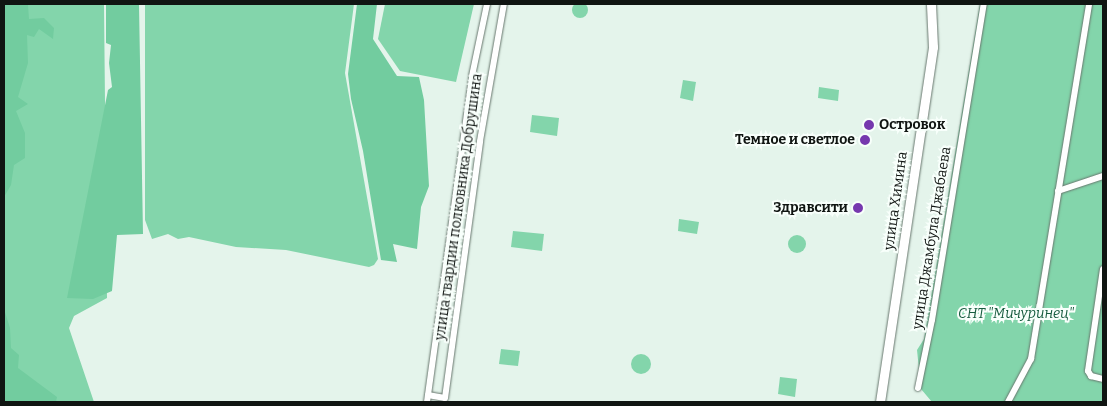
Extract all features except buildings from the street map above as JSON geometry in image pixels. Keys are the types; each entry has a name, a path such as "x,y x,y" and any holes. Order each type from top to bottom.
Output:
{"street":[{"name":"улица гвардии полковника Добрушина","path":"487,4 473,69 427,399 445,398 480,141 504,4"},
{"name":"улица Химина","path":"880,402 933,47 932,4"},
{"name":"улица Джамбула Джабаева","path":"918,388 932,320 984,4"},
{"path":"1008,402 1031,359 1089,4"},
{"path":"1058,191 1103,176"},
{"path":"1103,269 1088,371 1091,376 1103,379"}],"green space":[{"path":"577,2 583,2 588,7 586,16 577,18 572,13 572,7"},
{"path":"4,4 104,4 107,298 74,316 69,328 94,402 4,402"},
{"path":"4,4 28,5 29,19 44,18 54,28 53,39 39,29 34,37 27,35 28,63 18,97 28,104 16,111 25,133 25,158 14,165 11,185 4,197"},
{"path":"106,4 139,4 143,234 117,235 112,291 93,299 67,298 108,90 112,87 109,63 111,45 106,43"},
{"path":"145,4 354,4 345,73 378,259 374,265 369,267 286,250 236,247 189,237 178,239 168,234 152,239 145,220"},
{"path":"357,4 377,4 373,39 397,76 419,77 424,100 429,186 421,207 417,249 393,244 397,262 381,260 363,151 351,99 348,74"},
{"path":"385,4 474,4 456,82 400,71 378,39"},
{"name":"СНТ \"Мичуринец\"","path":"980,4 1103,4 1103,402 932,402 921,389 917,350 924,339"},
{"path":"683,80 696,82 693,101 680,98"},
{"path":"819,87 839,90 838,101 818,98"},
{"path":"532,115 559,118 557,136 530,132"},
{"path":"679,219 699,222 697,234 678,231"},
{"path":"513,231 544,234 542,251 511,247"},
{"path":"797,235 803,238 806,244 803,250 797,253 791,250 788,244 791,238"},
{"path":"4,309 10,328 11,348 19,355 18,368 57,397 56,402 4,402"},
{"path":"501,349 520,351 518,366 499,364"},
{"path":"641,354 648,357 651,364 648,371 641,374 634,371 631,364 634,357"},
{"path":"780,377 797,379 795,397 778,394"}],"place":[{"name":"Островок","path":"869,125"},
{"name":"Темное и светлое","path":"865,140"},
{"name":"Здравсити","path":"858,208"}]}
